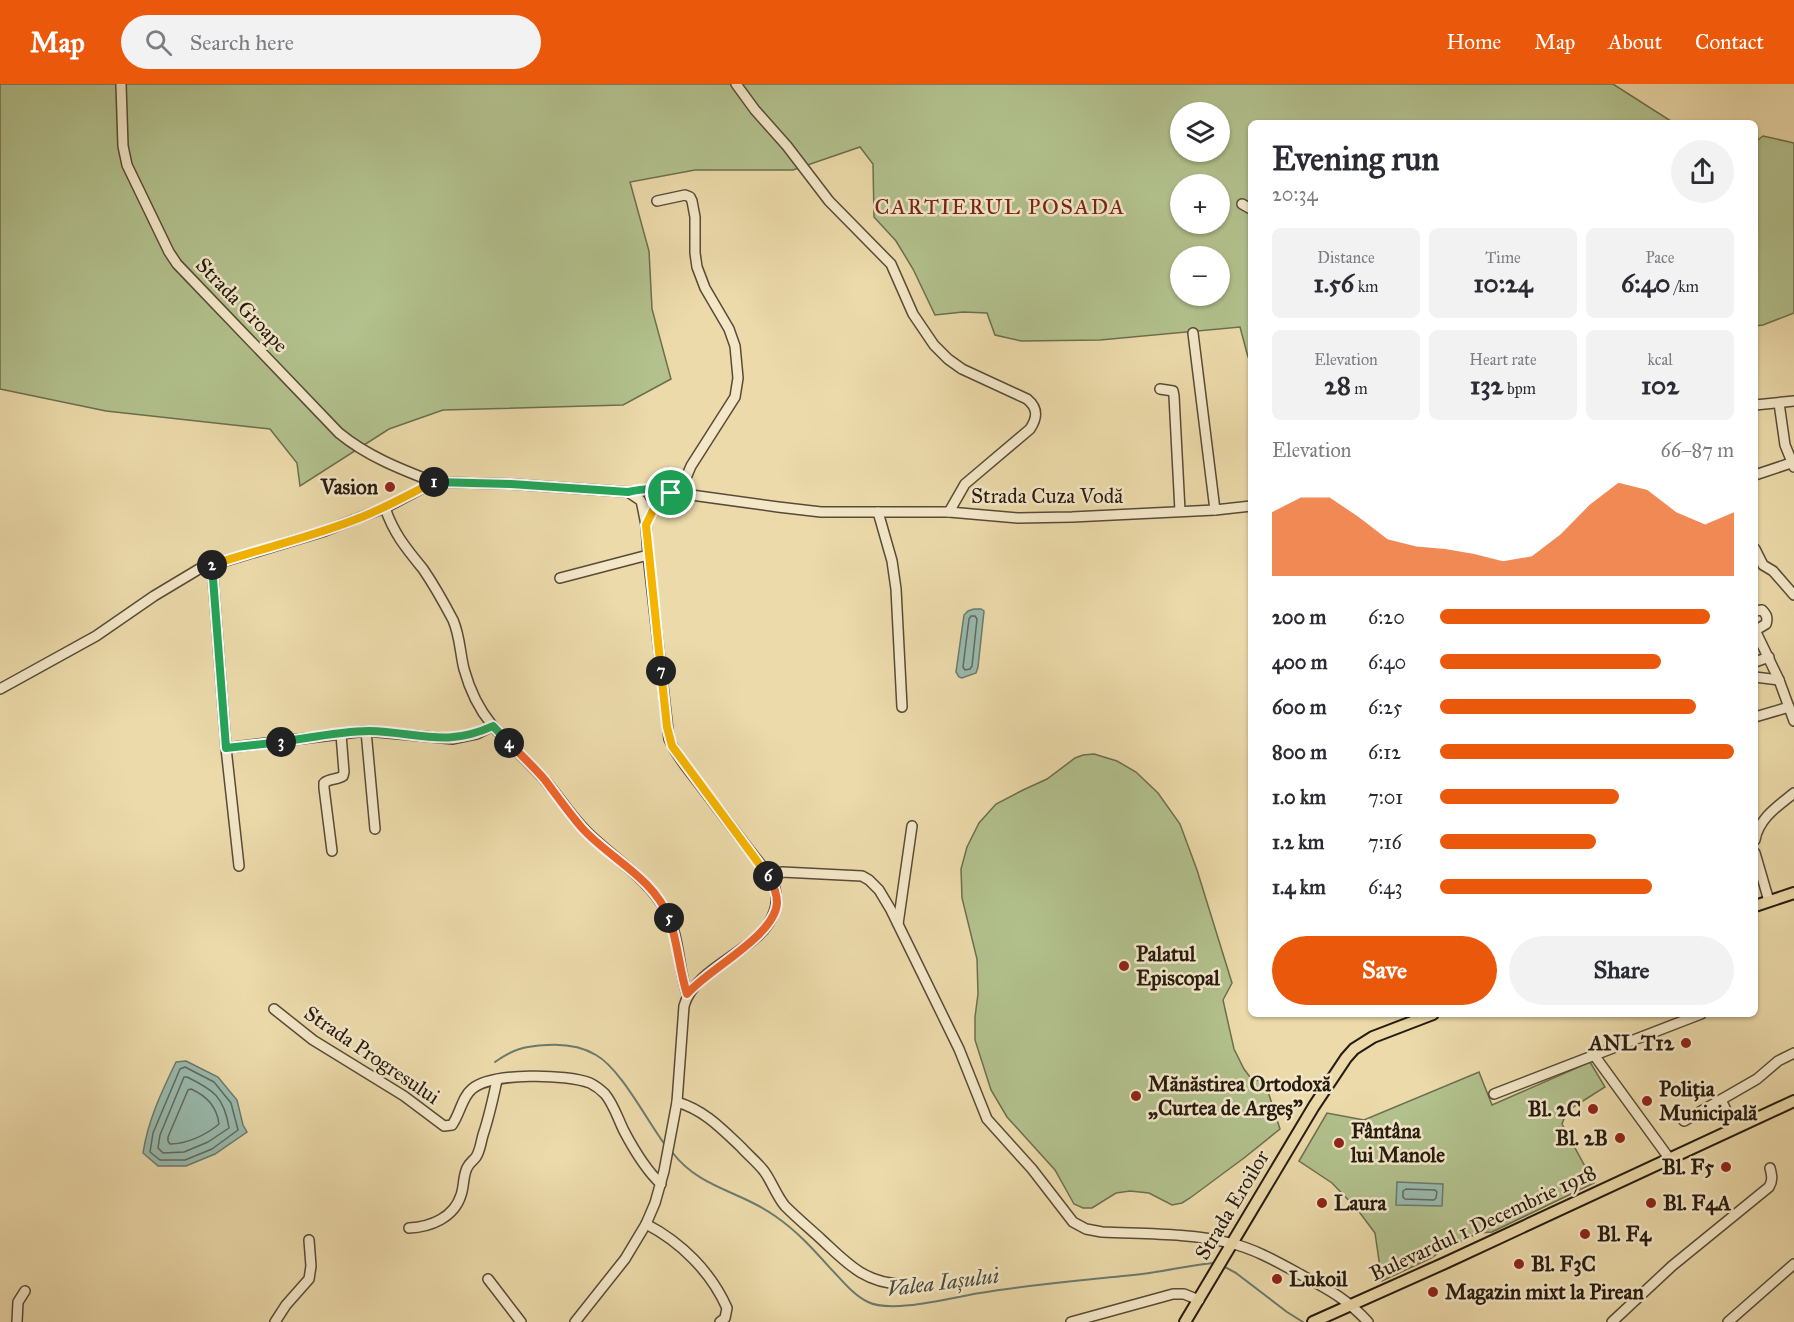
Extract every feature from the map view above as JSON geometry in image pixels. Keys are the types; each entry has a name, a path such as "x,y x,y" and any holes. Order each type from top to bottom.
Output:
{"main road":[{"path":"1758,905 1794,893"},
{"name":"Strada Eroilor","path":"1185,1322 1329,1083 1354,1049 1372,1037 1425,1017"},
{"name":"Bulevardul 1 Decembrie 1918","path":"1318,1320 1794,1101"}],"street":[{"name":"Strada Groape","path":"121,84 123,146 127,165 164,243 177,264 339,433 378,459 434,482"},
{"path":"736,84 754,110 787,146 829,201 891,264 913,314 934,345 962,369 1027,399 1035,407 1035,421 1030,429 965,484 949,512"},
{"path":"0,689 96,636 154,596 200,569 325,531 385,508 434,482 511,484 628,492 641,498 645,508 657,505 675,493 735,397 738,389 737,356 729,329 708,295 697,267 695,217 690,197 685,195 657,201"},
{"path":"1242,204 1248,207"},
{"path":"1193,333 1215,510"},
{"path":"1160,389 1173,391 1174,396 1180,512"},
{"path":"1758,405 1794,401"},
{"path":"1758,474 1793,465 1785,445 1779,403"},
{"path":"575,1322 625,1259 646,1224 661,1184 677,1102 684,1006 687,994 695,984 768,925 777,903 770,879 677,754 669,739 646,525 641,498 647,489 655,489 660,497 646,525"},
{"name":"Strada Cuza Vodă","path":"655,489 800,509 848,513 949,512 1018,518 1180,512 1248,506"},
{"path":"385,508 398,539 432,584 453,621 475,701 493,726 543,778 583,829 605,850 640,877 656,894 667,913 674,933 687,994"},
{"path":"878,512 892,561 896,589 902,707"},
{"path":"560,578 648,555"},
{"path":"1758,555 1763,565 1773,571 1794,595"},
{"path":"212,565 226,748 239,866"},
{"path":"1758,610 1766,613 1767,620 1766,624 1758,628"},
{"path":"1758,636 1790,699 1794,721"},
{"path":"1758,661 1769,657"},
{"path":"1758,677 1779,680"},
{"path":"1758,715 1790,699"},
{"path":"226,748 366,731 453,738 477,734 493,726"},
{"path":"366,731 375,830"},
{"path":"332,851 324,783 343,776 340,734"},
{"path":"1758,829 1768,814 1794,793"},
{"path":"1758,816 1768,814"},
{"path":"898,924 912,826"},
{"path":"1758,863 1769,901"},
{"path":"770,879 782,872 862,876 870,880 879,890 959,1049 987,1119 1032,1169 1073,1222 1086,1229 1102,1232 1194,1237 1278,1262 1334,1292 1352,1305 1368,1322"},
{"name":"Strada Progresului","path":"274,1009 313,1040 404,1096 444,1126 452,1125 473,1088 497,1080 544,1076 591,1084 600,1089 609,1100 625,1133 651,1175 661,1184"},
{"path":"1494,1094 1693,1017"},
{"path":"1684,1121 1757,1079 1778,1061 1794,1053"},
{"path":"1594,1055 1669,1158"},
{"path":"409,1228 425,1227 441,1220 458,1205 466,1169 476,1158 490,1115 497,1080"},
{"path":"1721,1100 1735,1128"},
{"path":"677,1102 701,1112 714,1122 764,1171 785,1206 845,1262 875,1280 888,1284 901,1284"},
{"path":"1612,1322 1672,1266 1769,1187 1772,1182 1770,1168"},
{"path":"646,1224 666,1234 698,1264 727,1308 725,1317 720,1322"},
{"path":"275,1322 286,1305 309,1280 311,1266 309,1240"},
{"path":"1728,1322 1794,1264"},
{"path":"488,1279 521,1322"},
{"path":"17,1322 18,1302 25,1291"},
{"path":"1071,1322 1173,1294 1184,1294 1198,1300"}],"green space":[{"path":"0,84 1613,84 1669,120 1248,120 1248,357 1240,327 1100,340 1021,341 995,335 987,313 963,312 935,315 913,269 896,241 874,217 873,164 860,147 793,170 695,170 630,182 649,251 652,309 671,379 623,405 443,410 389,429 300,486 297,463 270,429 106,411 0,389"},
{"path":"1763,136 1794,143 1794,313 1758,326 1758,140"},
{"path":"1094,754 1117,761 1136,772 1158,793 1180,824 1197,870 1232,983 1223,1000 1234,1049 1253,1081 1264,1079 1280,1129 1190,1198 1172,1205 1149,1193 1130,1191 1116,1193 1092,1208 1083,1208 1074,1204 1055,1170 1007,1117 991,1090 975,1040 978,994 977,959 962,898 961,869 967,847 979,823 996,804 1047,779 1075,758"},
{"path":"1590,1062 1605,1087 1567,1111 1562,1124 1594,1183 1492,1232 1479,1233 1447,1247 1431,1258 1382,1281 1375,1233 1357,1209 1332,1183 1299,1161 1327,1113 1364,1120 1479,1072 1492,1105"}],"water":[{"path":"974,609 984,611 978,667 976,673 962,678 956,672 964,615"},
{"path":"186,1061 218,1077 237,1100 247,1132 215,1154 186,1166 158,1166 143,1153 148,1129 176,1062"},
{"path":"1397,1182 1443,1184 1442,1206 1396,1205"}],"waterway":[{"name":"Valea Iașului","path":"495,1062 514,1051 539,1045 566,1045 590,1052 605,1062 624,1083 666,1146"},
{"name":"Valea Iașului","path":"672,1152 695,1174 762,1208 783,1222 853,1291 868,1302 879,1305 923,1304 1000,1290 1142,1274 1214,1263"},
{"name":"Valea Iașului","path":"1223,1266 1303,1322"}],"place":[{"name":"Vasion","path":"390,487"},
{"name":"Palatul Episcopal","path":"1124,966"},
{"name":"ANL T12","path":"1686,1043"},
{"name":"Mănăstirea Ortodoxă „Curtea de Argeș”","path":"1136,1096"},
{"name":"Poliția Municipală","path":"1647,1101"},
{"name":"Bl. 2C","path":"1593,1109"},
{"name":"Bl. 2B","path":"1620,1138"},
{"name":"Fântâna lui Manole","path":"1339,1143"},
{"name":"Bl. F5","path":"1726,1167"},
{"name":"Laura","path":"1322,1203"},
{"name":"Bl. F4A","path":"1651,1203"},
{"name":"Bl. F4","path":"1585,1234"},
{"name":"Bl. F3C","path":"1519,1264"},
{"name":"Lukoil","path":"1277,1279"},
{"name":"Magazin mixt la Pirean","path":"1433,1292"}],"district":[{"name":"CARTIERUL POSADA","path":"1000,206"}],"route":[{"path":"434,482 511,484 628,492 651,488 671,493 654,508 646,525 669,739 693,777 770,879 777,903 768,925 695,984 687,994 674,933 667,913 656,894 640,877 605,850 583,829 543,778 493,726 477,734 444,739 366,731 226,748 212,565 325,531 385,508 434,482"}]}
